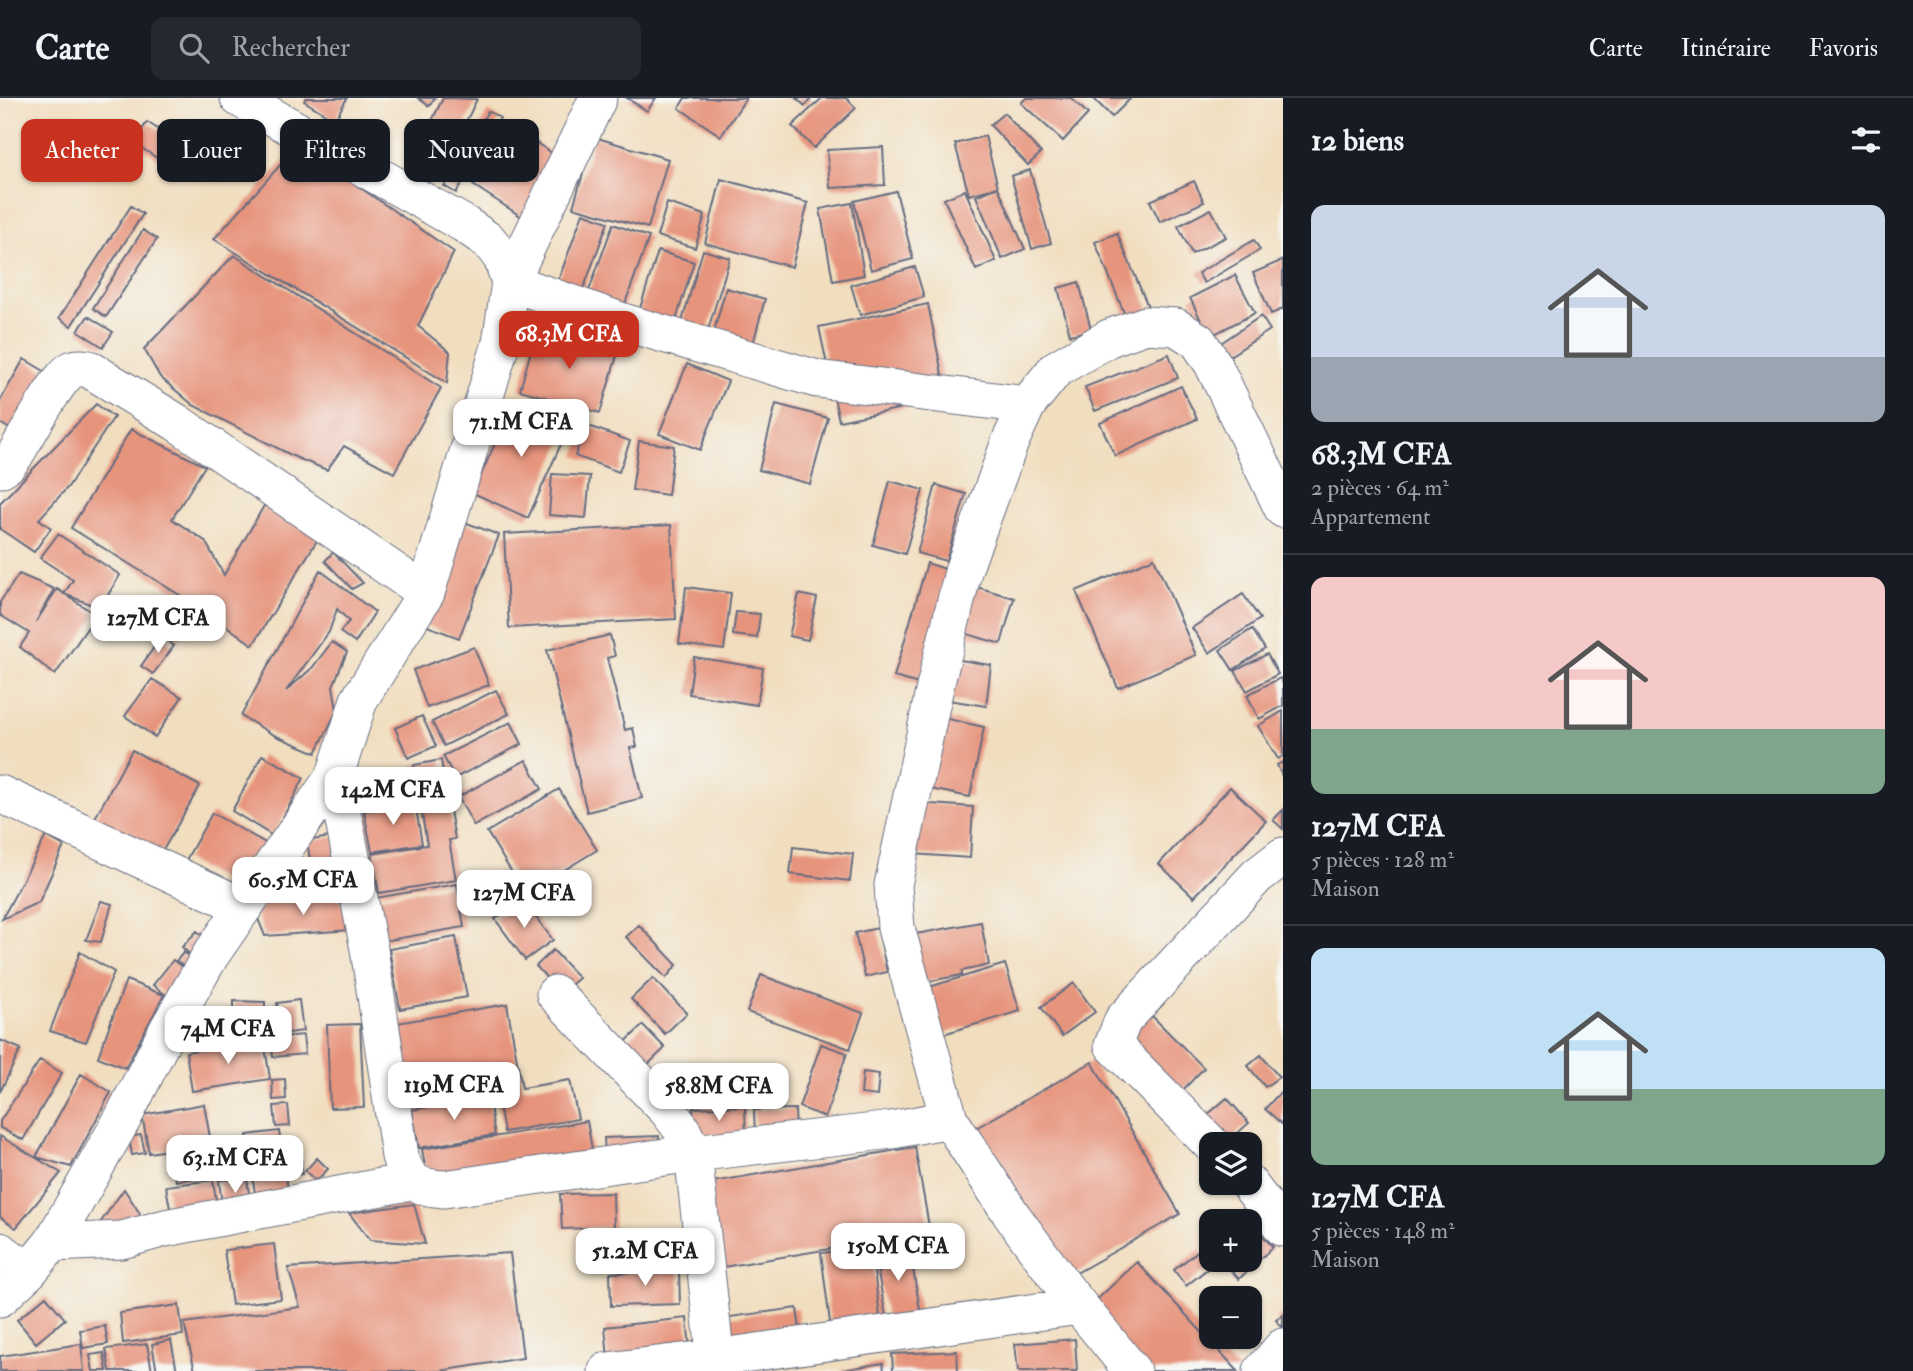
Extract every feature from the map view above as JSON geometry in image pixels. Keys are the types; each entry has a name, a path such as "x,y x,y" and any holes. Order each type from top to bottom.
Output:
{"street":[{"path":"239,98 464,224 489,241 502,258 510,282"},
{"path":"52,1243 204,967 335,775 359,700 426,593 501,343 510,282 598,98"},
{"path":"510,282 623,322 817,379 1027,405"},
{"path":"1132,1371 1079,1306 1013,1217 948,1119 896,928 893,885 935,687 964,568 1005,454 1027,405 1056,369 1109,338 1146,325 1176,327 1198,341 1213,364 1283,509"},
{"path":"0,469 15,456 58,384 69,371 76,367 89,369 176,422 426,593"},
{"path":"335,775 369,949 400,1156 404,1171 423,1187 444,1189 693,1153 892,1130 948,1119"},
{"path":"0,794 244,907"},
{"path":"1199,1132 1113,1045 1123,1020 1257,876 1283,856"},
{"path":"555,994 668,1111 681,1128 693,1153 716,1364"},
{"path":"0,1298 14,1261 52,1243 122,1240 165,1228 413,1181"},
{"path":"1257,1195 1283,1228"},
{"path":"607,1371 716,1364 1079,1306"},
{"path":"1263,1371 1283,1346"}],"building":[{"path":"306,98 347,98 336,119 304,101"},
{"path":"418,98 435,98 429,106"},
{"path":"443,98 477,99 467,119 433,119"},
{"path":"627,98 656,98 647,111"},
{"path":"685,98 746,98 721,136 679,108"},
{"path":"796,98 812,98 805,106"},
{"path":"822,98 846,98 856,108 814,148 792,126"},
{"path":"1026,98 1071,98 1088,114 1063,141 1021,103"},
{"path":"1093,98 1131,98 1112,117"},
{"path":"488,111 500,118 499,119 483,119"},
{"path":"1004,113 1041,153 1028,165 990,125"},
{"path":"147,122 157,129 157,158 143,149 143,128"},
{"path":"985,136 998,187 969,195 955,144"},
{"path":"594,137 668,159 648,228 573,207"},
{"path":"539,145 564,161 525,219 473,185 475,182 539,182"},
{"path":"883,147 885,185 830,188 827,150"},
{"path":"280,165 280,182 352,182 454,252 418,326 450,352 447,383 214,239"},
{"path":"1030,170 1051,243 1032,249 1011,176"},
{"path":"721,179 808,203 792,267 705,243"},
{"path":"1194,181 1204,202 1160,222 1150,201"},
{"path":"446,182 462,182 456,193 444,186"},
{"path":"998,187 1025,249 1002,259 976,196"},
{"path":"965,190 996,261 976,270 944,199"},
{"path":"896,191 913,259 871,270 854,201"},
{"path":"667,203 705,215 695,248 657,236"},
{"path":"852,203 864,275 833,281 820,209"},
{"path":"131,206 143,214 71,326 59,318"},
{"path":"1211,209 1226,237 1192,254 1178,226"},
{"path":"583,213 608,222 579,301 554,292"},
{"path":"613,224 649,237 618,323 582,310"},
{"path":"143,230 157,239 106,317 93,308"},
{"path":"1117,233 1152,316 1129,325 1095,242"},
{"path":"1254,240 1260,250 1204,283 1198,273"},
{"path":"703,250 730,258 703,346 677,338"},
{"path":"658,251 694,262 672,333 636,321"},
{"path":"234,255 441,388 394,473 344,446 327,470 297,458 193,405 160,377 144,349"},
{"path":"1283,260 1283,309 1271,314 1253,273"},
{"path":"915,267 924,297 860,315 851,285"},
{"path":"1235,275 1255,313 1209,337 1190,298"},
{"path":"1079,282 1091,330 1070,335 1058,288"},
{"path":"726,288 765,299 749,359 709,349"},
{"path":"928,304 947,399 839,421 819,327"},
{"path":"88,316 113,332 103,347 78,331"},
{"path":"1261,316 1270,330 1220,362 1212,349"},
{"path":"537,329 618,352 600,413 520,390"},
{"path":"1169,354 1178,378 1095,411 1085,387"},
{"path":"24,359 51,375 18,434 0,423 0,401"},
{"path":"687,364 728,381 700,450 659,434"},
{"path":"1181,386 1197,419 1115,456 1100,423"},
{"path":"514,400 570,424 528,518 473,493"},
{"path":"96,404 114,417 68,487 39,519 51,528 34,552 0,529 0,503"},
{"path":"776,404 828,418 810,484 759,470"},
{"path":"586,425 630,441 619,472 575,456"},
{"path":"131,429 205,466 172,519 205,541 224,575 265,504 319,537 253,645 204,610 71,528"},
{"path":"639,441 674,446 668,495 632,490"},
{"path":"552,474 590,476 586,518 549,515"},
{"path":"890,481 923,490 905,554 873,545"},
{"path":"936,485 966,494 946,561 917,553"},
{"path":"459,520 499,535 459,638 419,623"},
{"path":"671,525 676,619 509,628 504,534"},
{"path":"58,534 120,575 100,608 64,594 73,580 40,558"},
{"path":"333,552 363,583 352,589 325,561"},
{"path":"1154,558 1196,655 1118,688 1076,591"},
{"path":"927,563 951,571 919,684 894,677"},
{"path":"320,570 375,612 355,643 340,632 349,621 337,609 329,632 286,691 312,668 332,642 347,652 333,686 337,710 316,753 274,735 241,716"},
{"path":"19,574 54,589 36,622 57,589 96,615 55,675 20,647 29,633 0,615 0,602"},
{"path":"970,585 1014,598 1001,644 957,631"},
{"path":"686,587 731,593 724,650 679,644"},
{"path":"799,594 817,598 808,640 789,636"},
{"path":"1243,594 1260,619 1209,653 1192,628"},
{"path":"181,604 199,617 177,641 162,628"},
{"path":"736,612 760,614 757,638 733,635"},
{"path":"1252,629 1265,649 1233,670 1220,650"},
{"path":"610,635 615,656 607,658 625,730 633,728 637,747 630,748 642,798 587,812 547,650"},
{"path":"162,636 174,646 153,674 141,666"},
{"path":"474,647 489,685 427,708 413,670"},
{"path":"1267,654 1278,674 1247,691 1235,671"},
{"path":"694,657 763,668 757,705 689,694"},
{"path":"948,658 991,665 986,706 942,699"},
{"path":"1280,678 1283,684 1283,706 1259,719 1247,695"},
{"path":"152,679 182,697 155,737 125,716"},
{"path":"496,690 509,714 444,746 432,722"},
{"path":"1283,711 1283,756 1278,759 1258,726"},
{"path":"930,715 984,727 970,797 915,786"},
{"path":"422,716 436,746 408,758 395,728"},
{"path":"511,722 522,744 455,778 443,756"},
{"path":"132,750 200,786 162,852 95,818"},
{"path":"262,755 304,778 273,836 232,811"},
{"path":"441,760 455,839 449,840 456,880 379,893 372,854 427,845 414,765"},
{"path":"526,760 542,789 474,826 458,797"},
{"path":"1283,762 1283,778 1277,765"},
{"path":"409,771 414,797 364,806 359,779"},
{"path":"1230,787 1266,821 1194,897 1159,864"},
{"path":"559,789 597,850 525,894 487,832"},
{"path":"415,802 422,844 372,852 364,811"},
{"path":"916,803 973,807 970,858 913,854"},
{"path":"1283,810 1283,829 1273,820"},
{"path":"212,813 269,845 243,891 186,860"},
{"path":"46,836 64,846 39,902 2,919"},
{"path":"335,836 340,876 313,878 307,841"},
{"path":"793,847 853,854 850,881 790,874"},
{"path":"457,884 464,927 383,941 375,898"},
{"path":"339,897 351,930 265,936 256,914 264,904"},
{"path":"522,899 553,940 525,960 495,919"},
{"path":"101,901 112,904 101,942 86,940"},
{"path":"981,922 989,965 962,971 962,975 914,984 905,936"},
{"path":"639,925 677,965 666,978 626,937"},
{"path":"878,928 887,972 865,977 855,933"},
{"path":"197,931 210,943 195,959 182,947"},
{"path":"456,937 467,997 400,1009 389,949"},
{"path":"553,950 579,978 561,994 536,966"},
{"path":"80,952 114,972 86,1042 50,1031"},
{"path":"184,952 200,965 193,973 176,961"},
{"path":"173,960 196,978 177,1004 153,985"},
{"path":"1005,964 1020,1011 930,1038 916,991"},
{"path":"761,975 863,1013 850,1049 747,1012"},
{"path":"653,978 687,1013 665,1034 631,999"},
{"path":"126,980 164,995 125,1068 98,1057"},
{"path":"1074,983 1095,1012 1062,1036 1041,1007"},
{"path":"299,1000 303,1031 281,1034 277,1003"},
{"path":"234,1001 265,1002 265,1023 234,1022"},
{"path":"507,1004 522,1088 570,1080 578,1119 504,1132 496,1091 411,1106 397,1023"},
{"path":"1147,1011 1204,1068 1179,1094 1122,1037"},
{"path":"231,1016 234,1042 199,1045 197,1019"},
{"path":"360,1024 364,1107 330,1108 327,1025"},
{"path":"643,1025 665,1048 638,1074 616,1051"},
{"path":"303,1035 305,1054 273,1057 271,1038"},
{"path":"0,1040 21,1049 0,1092"},
{"path":"264,1040 270,1079 192,1091 186,1052"},
{"path":"821,1044 847,1053 825,1117 799,1107"},
{"path":"1261,1055 1279,1077 1265,1087 1248,1066"},
{"path":"40,1060 62,1073 23,1140 0,1128 0,1121"},
{"path":"1092,1062 1180,1214 1064,1280 976,1128"},
{"path":"863,1072 879,1074 877,1096 861,1094"},
{"path":"81,1074 111,1092 71,1167 36,1157"},
{"path":"285,1079 286,1099 273,1100 272,1080"},
{"path":"1283,1089 1283,1125 1265,1109"},
{"path":"488,1096 495,1135 419,1148 412,1110"},
{"path":"1227,1098 1249,1123 1239,1132 1211,1132 1199,1122"},
{"path":"204,1104 211,1143 149,1153 142,1115"},
{"path":"288,1105 290,1126 276,1127 274,1106"},
{"path":"745,1106 746,1139 694,1141 693,1108"},
{"path":"795,1109 796,1135 755,1136 754,1110"},
{"path":"587,1121 593,1155 428,1184 422,1149"},
{"path":"279,1131 285,1172 285,1157 301,1157 302,1174 286,1175 290,1205 257,1209 247,1135"},
{"path":"141,1135 145,1153 132,1155 129,1137"},
{"path":"0,1136 61,1173 16,1228 0,1217"},
{"path":"659,1136 659,1154 605,1155 604,1138"},
{"path":"244,1141 249,1169 176,1181 172,1152"},
{"path":"915,1147 930,1232 717,1268 701,1184"},
{"path":"317,1158 328,1169 316,1181 305,1171"},
{"path":"247,1178 251,1209 223,1212 219,1180"},
{"path":"213,1180 218,1214 172,1220 166,1186"},
{"path":"124,1189 148,1226 93,1233"},
{"path":"613,1193 614,1227 562,1229 560,1194"},
{"path":"414,1204 425,1244 370,1240 349,1213"},
{"path":"1262,1235 1273,1247 1262,1257"},
{"path":"656,1240 656,1265 624,1266 623,1241"},
{"path":"908,1240 922,1321 888,1327 873,1246"},
{"path":"274,1244 281,1299 232,1305 224,1250"},
{"path":"871,1247 882,1332 832,1338 821,1253"},
{"path":"1199,1250 1199,1272 1203,1272 1186,1286 1174,1270"},
{"path":"510,1253 523,1358 440,1371 195,1371 184,1323 300,1307 288,1268"},
{"path":"1137,1262 1199,1329 1199,1349 1218,1349 1238,1371 1149,1371 1089,1307"},
{"path":"679,1271 680,1304 611,1306 610,1273"},
{"path":"1232,1272 1246,1272 1239,1279"},
{"path":"46,1296 65,1319 36,1343 17,1320"},
{"path":"179,1305 183,1335 123,1343 120,1313"},
{"path":"797,1308 802,1344 720,1356 715,1319"},
{"path":"1283,1314 1283,1328 1276,1320"},
{"path":"687,1318 691,1360 609,1369 605,1327"},
{"path":"105,1326 108,1344 83,1348 80,1330"},
{"path":"1075,1339 1077,1371 1018,1371 1015,1344"},
{"path":"171,1340 177,1371 157,1371 152,1344"},
{"path":"81,1344 84,1371 0,1371 0,1356"},
{"path":"147,1344 152,1371 110,1371 106,1349"},
{"path":"957,1351 958,1371 893,1371 892,1354"},
{"path":"104,1353 107,1371 93,1371 90,1355"},
{"path":"883,1363 884,1371 842,1371 842,1370"}]}
